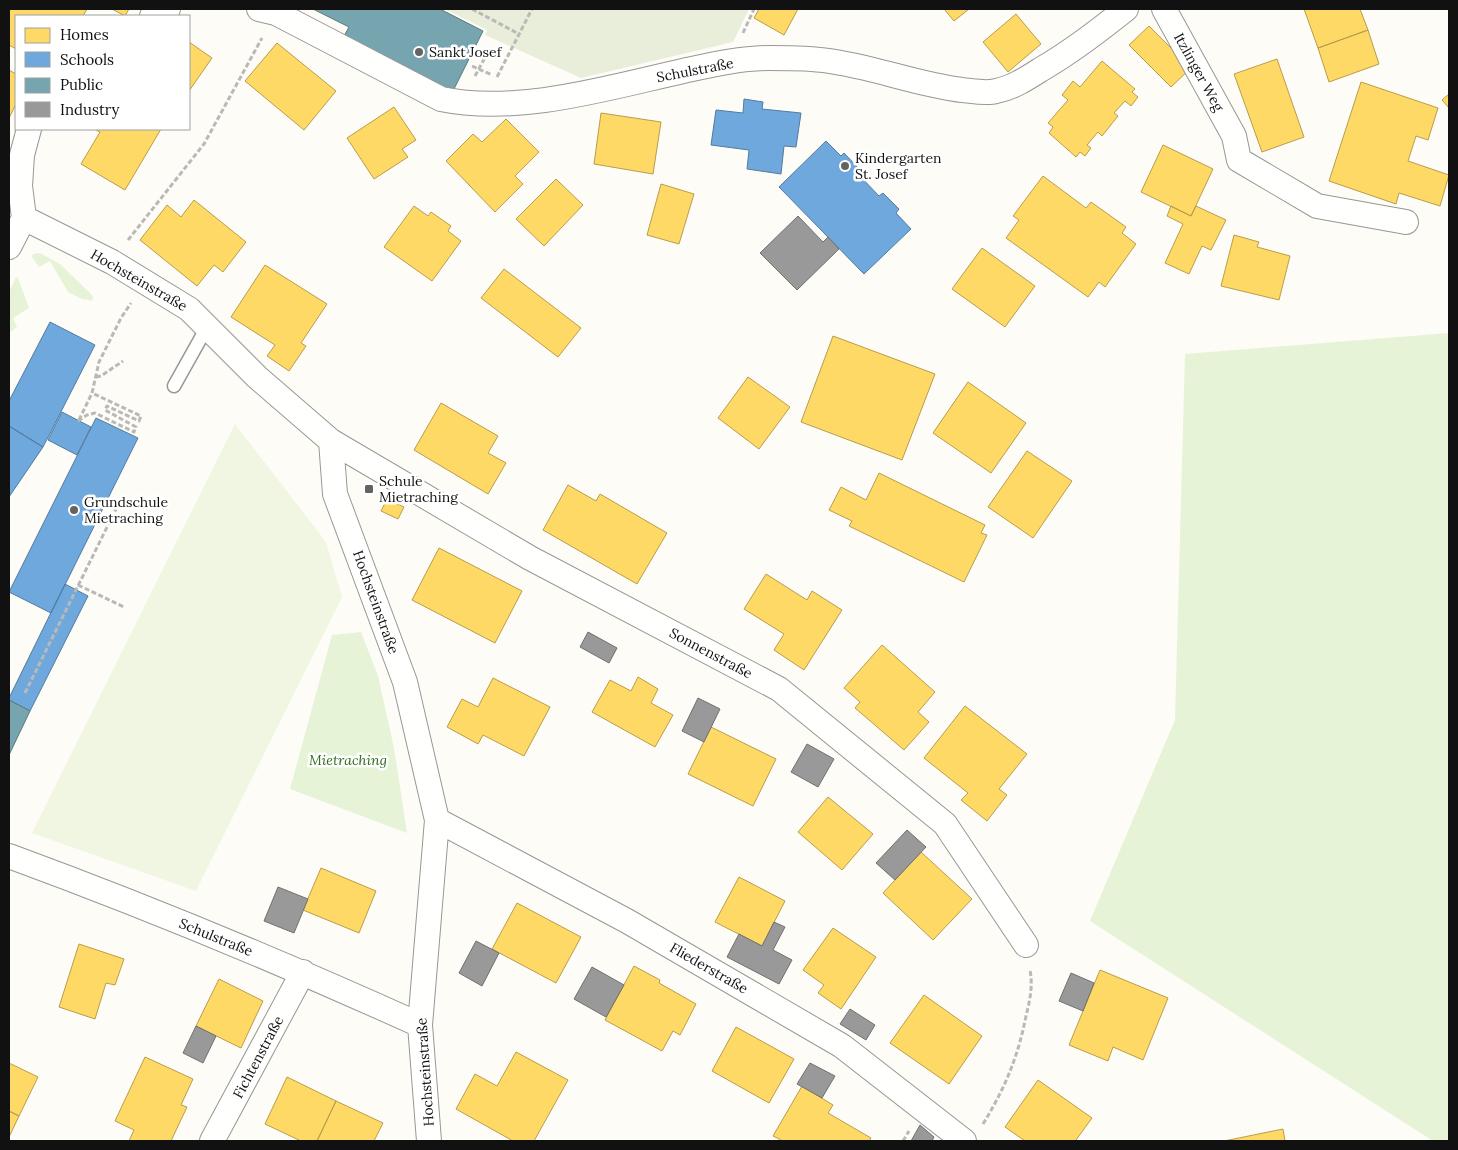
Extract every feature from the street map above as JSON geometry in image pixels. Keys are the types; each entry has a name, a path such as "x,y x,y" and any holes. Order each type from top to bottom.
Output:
{"street":[{"path":"154,15 168,9"},
{"name":"Schulstraße","path":"267,11 441,99 462,103 498,105 588,92 713,65 766,58 803,58 841,62 942,88 975,92 995,92 1017,84 1071,52 1126,9"},
{"name":"Itzlinger Weg","path":"1164,9 1234,136 1239,160 1317,206 1406,222"},
{"path":"9,247 24,218 20,186 22,155 29,130"},
{"name":"Hochsteinstraße","path":"24,218 112,262 190,309 257,377 330,441 335,494 405,682 438,820 420,1025 430,1141"},
{"name":"Sonnenstraße","path":"330,441 530,558 780,689 945,824 1026,945"},
{"name":"Fliederstraße","path":"438,820 627,921 842,1046 964,1141"},
{"name":"Schulstraße","path":"9,856 82,883 303,972 420,1025"},
{"name":"Fichtenstraße","path":"212,1141 303,972"}],"lane":[{"path":"174,386 207,327"}],"path":[{"path":"472,9 519,34"},
{"path":"512,48 532,9"},
{"path":"741,36 754,9"},
{"path":"112,262 204,144 267,11"},
{"path":"472,66 497,78"},
{"path":"92,392 141,416 139,421 107,406 105,410 136,426 134,432 95,413 78,420 92,392 100,362 117,327 145,282"},
{"path":"96,377 101,376 123,361"},
{"path":"25,693 116,509"},
{"path":"78,585 124,607"},
{"path":"983,1124 1005,1086 1015,1061 1022,1039 1030,994"},
{"path":"903,1141 905,1137"}],"green space":[{"path":"445,9 749,9 733,42 581,78 485,35 487,30"},
{"path":"40,253 60,264 90,293 93,297 92,301 84,300 68,292 50,261 39,267 32,257 33,254"},
{"path":"16,277 29,308 13,318 17,327 9,333 9,292"},
{"path":"1449,333 1449,1141 1433,1141 1090,921 1175,720 1185,354"},
{"path":"235,424 326,542 342,597 196,891 32,833"},
{"name":"Mietraching","path":"361,632 378,676 394,748 407,833 290,789 332,635"}],"building: Homes":[{"path":"9,9 87,9 84,15 15,15 15,48 9,45"},
{"path":"112,9 129,9 126,15"},
{"path":"759,9 798,9 784,35 754,18"},
{"path":"944,9 969,9 954,21"},
{"path":"1304,9 1360,9 1368,30 1318,48"},
{"path":"1016,14 1041,44 1008,72 983,42"},
{"path":"1149,26 1191,68 1171,87 1129,45"},
{"path":"1368,30 1379,64 1329,82 1318,48"},
{"path":"190,43 212,58 190,90"},
{"path":"277,43 336,91 304,130 245,81"},
{"path":"1277,59 1304,137 1262,152 1234,74"},
{"path":"1102,61 1135,89 1132,92 1138,97 1131,106 1125,101 1114,113 1118,116 1102,136 1098,132 1087,145 1091,148 1085,156 1080,152 1076,157 1049,133 1053,127 1048,123 1068,100 1062,95 1073,81 1080,87"},
{"path":"9,70 15,73 15,106 9,118"},
{"path":"1361,82 1438,108 1428,140 1416,136 1408,161 1449,175 1440,206 1399,193 1396,204 1329,181"},
{"path":"1449,94 1449,108 1442,100"},
{"path":"394,107 416,140 402,149 408,157 374,179 347,138"},
{"path":"601,113 661,122 653,174 594,164"},
{"path":"506,119 539,152 515,176 523,184 495,212 446,161 473,134 482,142"},
{"path":"96,130 160,130 125,190 81,164 100,132"},
{"path":"1163,145 1213,169 1191,216 1141,192"},
{"path":"1043,176 1086,208 1091,202 1126,227 1122,233 1136,244 1105,287 1099,282 1088,297 1006,238 1019,220 1013,216"},
{"path":"556,179 583,205 544,246 516,219"},
{"path":"661,184 694,194 679,244 647,235"},
{"path":"194,200 246,242 223,272 214,265 197,286 140,240 167,205 181,217"},
{"path":"414,206 428,216 431,212 451,226 448,231 461,241 432,281 384,247"},
{"path":"1171,206 1191,216 1196,206 1226,220 1211,250 1202,246 1189,274 1165,263 1183,224 1167,216"},
{"path":"1234,235 1259,242 1257,247 1290,256 1279,300 1221,286"},
{"path":"982,248 1035,286 1005,327 952,289"},
{"path":"265,265 327,304 301,343 306,346 289,371 267,356 275,345 231,317"},
{"path":"504,269 581,328 558,357 481,298"},
{"path":"833,336 935,374 902,460 801,422"},
{"path":"748,377 790,407 759,449 718,418"},
{"path":"968,382 1026,423 991,473 933,433"},
{"path":"441,403 498,436 488,453 506,463 488,494 414,450"},
{"path":"1027,451 1072,481 1033,538 988,507"},
{"path":"879,473 985,525 981,533 987,535 964,582 849,526 852,521 829,510 841,487 866,500"},
{"path":"568,485 596,501 600,494 667,533 637,584 543,530"},
{"path":"387,499 404,507 398,519 381,511"},
{"path":"439,548 522,591 495,643 412,600"},
{"path":"766,574 807,600 812,591 842,610 804,670 774,650 784,634 744,609"},
{"path":"882,645 935,692 918,712 929,722 904,750 855,708 860,702 844,688"},
{"path":"638,677 658,689 651,703 673,715 655,747 592,712 610,680 631,691"},
{"path":"493,678 550,707 524,756 483,735 478,744 447,727 462,699 478,707"},
{"path":"965,706 1027,754 999,789 1007,795 987,821 961,800 968,793 924,758"},
{"path":"711,727 776,759 753,806 688,774"},
{"path":"828,797 873,834 842,870 798,832"},
{"path":"921,852 972,899 933,940 883,893"},
{"path":"321,868 376,891 359,933 303,910"},
{"path":"739,877 785,901 762,946 715,922"},
{"path":"517,903 581,937 556,983 492,949"},
{"path":"833,928 876,957 841,1009 818,993 824,985 803,970"},
{"path":"79,944 124,959 115,985 106,983 95,1019 59,1007"},
{"path":"634,966 660,980 659,983 696,1004 680,1035 673,1031 662,1051 605,1020"},
{"path":"1100,970 1168,998 1143,1060 1113,1047 1108,1061 1069,1045"},
{"path":"219,979 263,1001 241,1048 196,1026"},
{"path":"924,995 982,1036 949,1084 890,1043"},
{"path":"736,1027 794,1059 769,1103 712,1071"},
{"path":"516,1052 568,1080 534,1141 513,1141 456,1109 475,1074 497,1086"},
{"path":"145,1057 193,1079 181,1105 187,1107 171,1141 129,1141 134,1130 115,1121"},
{"path":"9,1063 38,1077 19,1116 9,1111"},
{"path":"287,1077 336,1101 317,1141 301,1141 265,1124"},
{"path":"1038,1080 1092,1118 1077,1141 1025,1141 1005,1127"},
{"path":"802,1086 833,1105 828,1113 871,1138 869,1141 783,1141 773,1136"},
{"path":"336,1101 383,1123 374,1141 317,1141"},
{"path":"9,1111 19,1116 9,1137"},
{"path":"1283,1129 1285,1141 1224,1141"}],"building: Schools":[{"path":"744,99 763,102 762,109 801,113 796,147 784,146 781,174 747,169 749,150 711,145 716,110 743,113"},
{"path":"826,141 841,156 844,153 861,171 858,174 879,196 883,193 899,209 896,213 911,229 864,274 779,187"},
{"path":"50,322 95,345 43,447 9,426 9,401"},
{"path":"62,412 91,427 77,455 48,440"},
{"path":"96,418 138,438 51,613 9,592"},
{"path":"9,426 43,447 9,497"},
{"path":"65,584 88,596 30,711 9,700 9,698"}],"building: Public":[{"name":"Sankt Josef","path":"313,9 440,9 483,31 451,95 342,40 349,27"},
{"path":"9,700 30,711 9,755"}],"building: Industry":[{"path":"798,216 823,242 828,237 839,249 797,290 760,253"},
{"path":"588,632 617,648 609,663 580,647"},
{"path":"698,698 720,709 704,742 682,731"},
{"path":"807,744 834,759 818,787 791,772"},
{"path":"907,830 926,847 895,880 876,863"},
{"path":"278,887 308,899 294,933 264,921"},
{"path":"774,922 785,927 773,950 792,960 779,984 727,957 739,934 762,946"},
{"path":"476,941 499,953 482,986 459,973"},
{"path":"592,967 624,985 606,1017 574,999"},
{"path":"1071,973 1094,983 1083,1011 1059,1001"},
{"path":"850,1009 875,1025 866,1040 840,1024"},
{"path":"196,1026 216,1036 203,1063 183,1053"},
{"path":"810,1063 835,1076 822,1098 797,1084"},
{"path":"920,1125 934,1137 932,1141 911,1141"}],"place":[{"name":"Sankt Josef","path":"419,52"},
{"name":"Kindergarten St. Josef","path":"845,166"},
{"name":"Schule Mietraching","path":"369,489"},
{"name":"Grundschule Mietraching","path":"74,510"}]}
